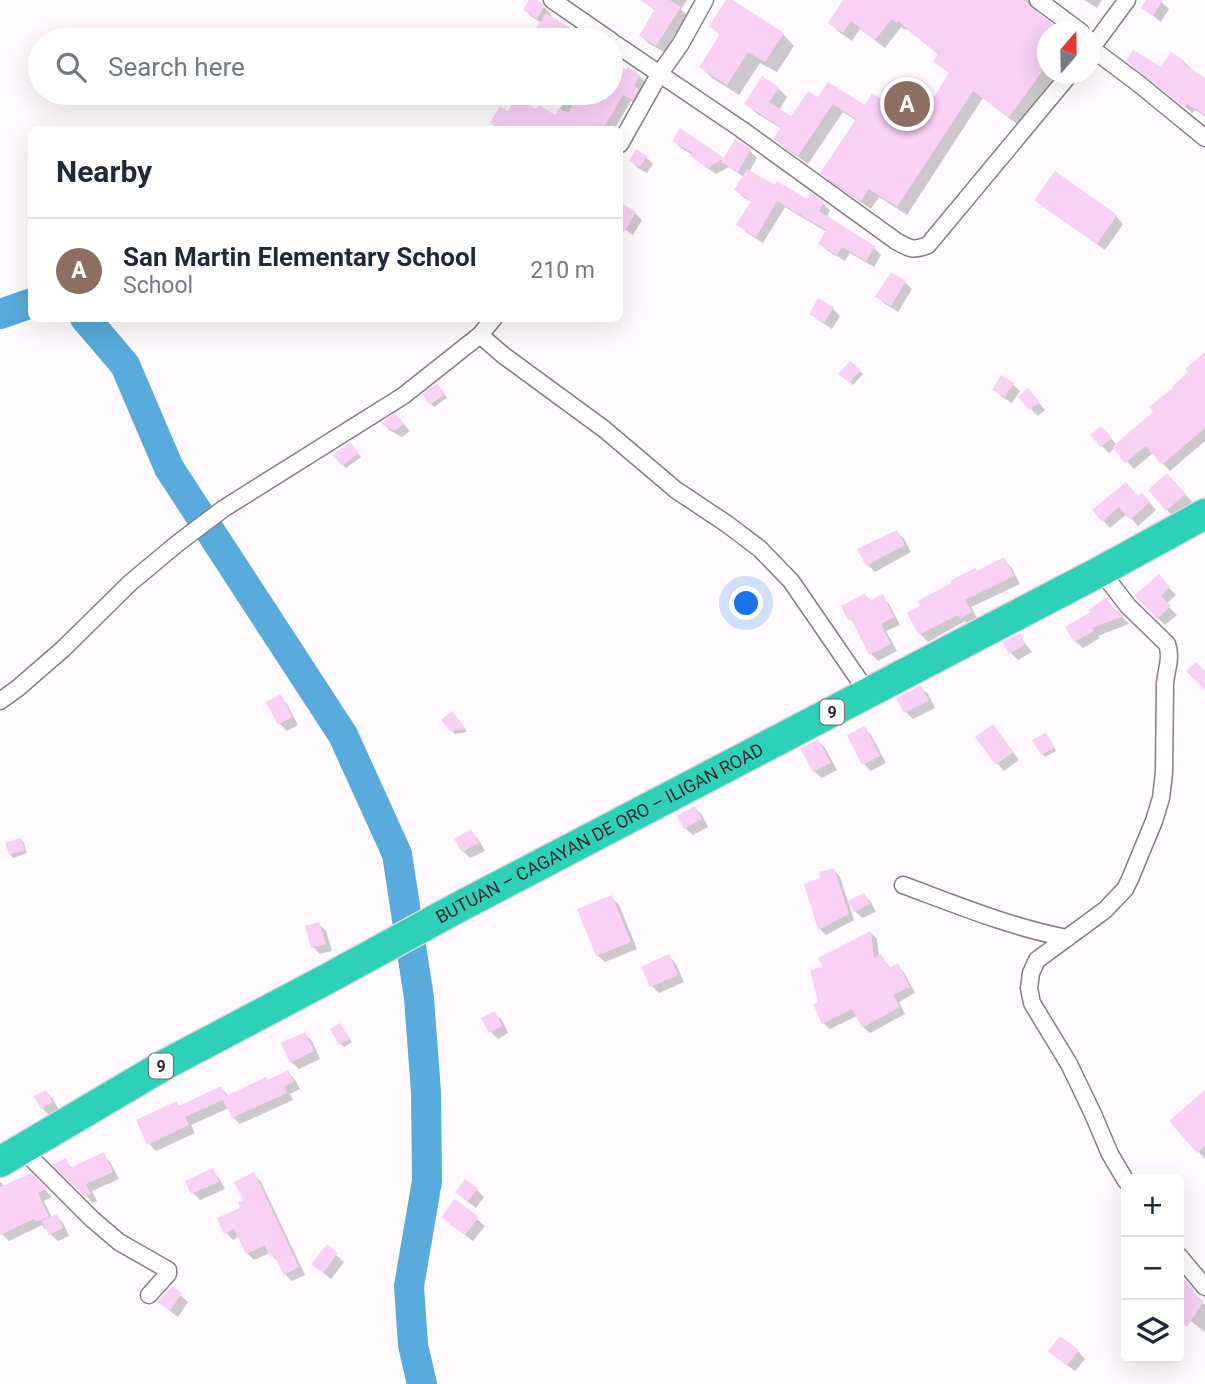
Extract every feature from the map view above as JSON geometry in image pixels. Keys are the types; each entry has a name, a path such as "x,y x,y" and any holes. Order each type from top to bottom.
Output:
{"highway":[{"name":"BUTUAN – CAGAYAN DE ORO – ILIGAN ROAD","path":"12,1155 166,1064 457,908 1203,517"}],"street":[{"path":"552,0 592,28"},
{"path":"623,139 705,0"},
{"path":"1038,0 1066,21"},
{"path":"1100,34 1127,0"},
{"path":"623,49 909,249 928,245 1062,84"},
{"path":"1100,52 1205,138"},
{"path":"0,701 63,649 130,583 223,509 403,396 480,335 491,322"},
{"path":"480,335 604,429 676,490 760,549 791,581 868,693"},
{"path":"1101,571 1128,606 1167,644 1169,651 1165,684 1164,773 1161,798 1125,889 1105,910 1037,960 1029,988 1032,1003 1069,1064 1122,1174"},
{"path":"903,885 986,916 1067,938"},
{"path":"12,1155 32,1158 92,1219 118,1241 168,1270 169,1274 149,1296"},
{"path":"1184,1262 1205,1287"}],"building":[{"path":"529,0 537,0 544,7 537,19 523,10"},
{"path":"640,0 670,0 681,7 656,46 639,36 655,9"},
{"path":"726,0 733,0 784,33 765,62 748,52 727,85 699,67 720,34 709,26"},
{"path":"843,0 1024,0 1049,21 1037,21 1037,79 1009,117 973,91 897,207 869,189 861,201 820,173 856,119 833,104 798,156 773,139 781,127 744,104 762,76 779,87 769,102 791,116 808,91 818,97 828,82 865,105 872,93 918,122 949,73 933,61 938,54 892,19 875,40 851,21 843,33 828,23"},
{"path":"1146,0 1163,0 1153,16 1141,8"},
{"path":"546,13 570,28 537,28"},
{"path":"1133,50 1161,67 1171,52 1185,61 1183,64 1205,78 1205,115 1187,104 1185,107 1126,61"},
{"path":"628,67 640,75 634,86 639,89 633,100 623,95 623,68 626,70"},
{"path":"511,105 529,105 536,109 539,105 555,115 559,108 568,113 573,105 617,105 604,126 495,126 490,123 500,106 508,111"},
{"path":"680,128 724,158 708,168 690,156 693,153 672,141"},
{"path":"735,139 751,149 738,172 721,162"},
{"path":"636,149 647,156 640,167 629,161"},
{"path":"747,169 775,185 777,181 807,199 811,192 824,202 819,211 875,246 866,261 842,247 837,255 818,244 826,230 777,201 756,237 736,225 751,201 734,190"},
{"path":"1055,171 1117,215 1097,244 1034,200"},
{"path":"623,204 636,212 623,234"},
{"path":"891,272 906,281 891,306 875,297"},
{"path":"818,298 834,307 824,323 809,314"},
{"path":"1205,352 1205,428 1162,465 1146,446 1125,463 1112,447 1153,412 1149,407 1173,388 1188,372 1185,369"},
{"path":"850,361 861,370 849,383 838,374"},
{"path":"1001,375 1014,383 1005,397 992,390"},
{"path":"437,383 445,394 430,405 422,394"},
{"path":"1028,388 1040,402 1029,410 1018,397"},
{"path":"396,413 404,424 394,431 380,423"},
{"path":"1101,426 1112,438 1101,447 1090,435"},
{"path":"350,442 359,453 342,466 333,455"},
{"path":"1167,473 1186,494 1166,511 1148,490"},
{"path":"1126,482 1138,496 1142,493 1150,502 1130,520 1119,507 1102,522 1092,510"},
{"path":"897,530 905,545 866,566 857,549"},
{"path":"1004,557 1014,576 965,600 972,612 960,619 958,615 919,635 907,613 920,606 918,601 975,568 977,571"},
{"path":"1159,574 1170,587 1161,596 1171,606 1157,619 1134,596"},
{"path":"865,593 869,601 883,594 894,617 881,624 891,644 869,655 851,619 848,620 841,606"},
{"path":"1106,597 1116,612 1118,610 1124,616 1092,628 1094,631 1074,642 1065,627 1090,612 1089,610"},
{"path":"1020,633 1026,644 1009,654 1002,642"},
{"path":"1196,662 1205,671 1205,691 1186,671"},
{"path":"921,685 929,701 904,713 896,698"},
{"path":"281,694 292,717 278,725 266,702"},
{"path":"452,711 466,729 450,731 441,720"},
{"path":"993,724 1013,752 996,765 975,737"},
{"path":"865,726 880,756 862,765 847,735"},
{"path":"1046,733 1055,748 1041,755 1032,740"},
{"path":"818,739 831,763 813,772 800,748"},
{"path":"695,806 702,819 684,829 677,816"},
{"path":"471,829 479,843 462,852 454,839"},
{"path":"21,838 25,850 9,855 5,843"},
{"path":"834,868 849,914 818,930 804,884 820,878 819,872"},
{"path":"864,893 870,904 854,912 848,901"},
{"path":"612,895 631,942 596,956 577,909"},
{"path":"319,922 326,944 311,948 305,926"},
{"path":"871,931 874,958 881,954 889,968 898,963 910,987 893,995 900,1007 862,1028 852,1009 822,1024 813,1004 818,1002 810,970 823,967 818,958"},
{"path":"669,954 678,975 650,987 641,967"},
{"path":"495,1011 502,1026 489,1033 481,1018"},
{"path":"340,1023 350,1039 339,1045 330,1029"},
{"path":"305,1032 314,1051 290,1063 281,1043"},
{"path":"288,1070 294,1082 284,1086 287,1093 232,1118 223,1100 185,1117 189,1125 147,1145 136,1120 177,1101 179,1106 221,1086 226,1096"},
{"path":"46,1090 53,1102 41,1109 34,1096"},
{"path":"1205,1090 1205,1146 1197,1153 1169,1121"},
{"path":"104,1152 113,1172 86,1184 91,1194 84,1196 52,1165 66,1158 70,1168"},
{"path":"213,1168 219,1182 191,1194 185,1181"},
{"path":"254,1172 299,1267 284,1275 274,1255 270,1257 265,1245 246,1254 234,1229 224,1234 217,1218 240,1208 238,1202 243,1200 234,1182"},
{"path":"31,1173 47,1189 38,1193 49,1217 36,1222 34,1219 0,1235 0,1187"},
{"path":"465,1179 478,1189 467,1202 455,1192"},
{"path":"455,1199 479,1217 465,1235 441,1217"},
{"path":"57,1214 63,1228 49,1235 42,1221"},
{"path":"327,1244 338,1253 323,1273 311,1264"},
{"path":"1184,1279 1195,1291 1193,1293 1204,1301 1187,1327 1184,1325"},
{"path":"172,1286 182,1293 170,1311 157,1302"},
{"path":"1060,1336 1079,1350 1067,1366 1048,1351"}],"waterway":[{"path":"0,314 28,304"},
{"path":"88,322 125,365 169,468 343,735 397,854 419,998 426,1092 427,1181 409,1286 413,1345 422,1384"}],"place":[{"name":"San Martin Elementary School","path":"907,104"}]}
